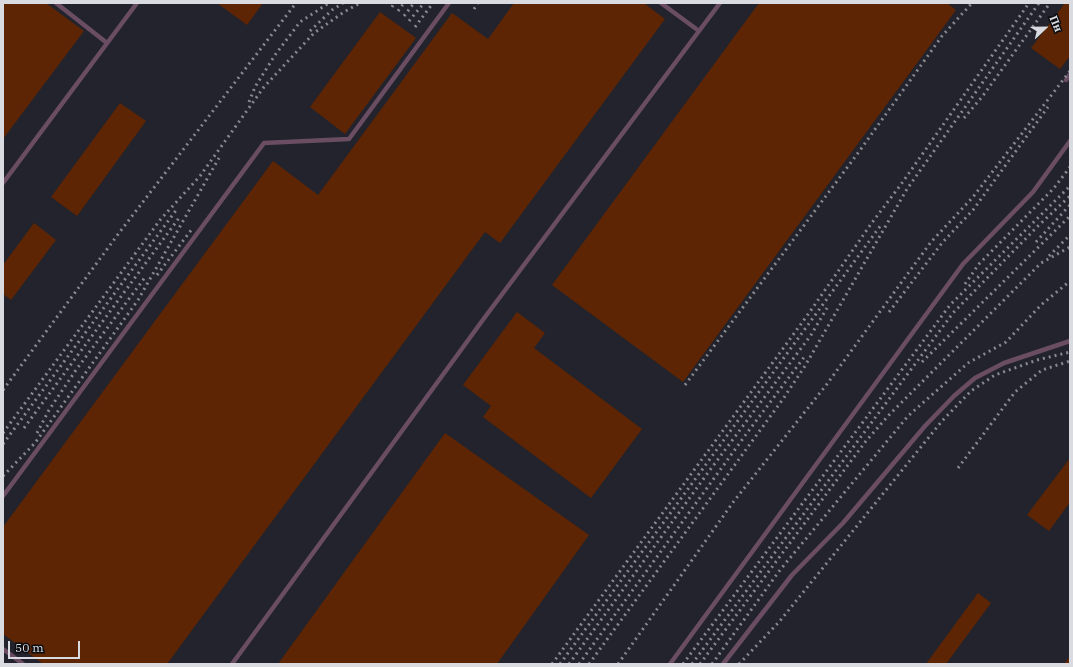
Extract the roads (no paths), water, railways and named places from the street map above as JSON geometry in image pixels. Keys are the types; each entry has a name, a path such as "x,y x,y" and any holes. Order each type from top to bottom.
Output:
{"lane":[{"path":"56,3 107,43"},
{"path":"3,184 137,3"},
{"path":"3,496 264,143 349,139 449,3"},
{"path":"661,3 699,31"},
{"path":"232,664 485,318 720,3"},
{"path":"1066,80 1070,74"},
{"path":"670,664 963,264 1033,192 1070,141"},
{"path":"723,664 792,575 843,523 954,396 975,378 1004,363 1070,341"},
{"path":"3,649 23,664"}],"railway":[{"path":"3,390 119,233 296,3"},
{"path":"249,102 255,87 275,55 300,22 329,3"},
{"path":"310,31 332,10 343,3"},
{"path":"3,433 160,220 200,176 264,87 314,33 344,12 360,3"},
{"path":"392,7 394,3"},
{"path":"398,11 404,3"},
{"path":"404,16 414,3"},
{"path":"409,21 424,3"},
{"path":"415,27 433,3"},
{"path":"474,9 478,3"},
{"path":"685,385 858,153 942,36 972,3"},
{"path":"552,664 809,313 1029,3"},
{"path":"589,664 783,399 805,366 907,189 1039,3"},
{"path":"964,118 982,97 1050,3"},
{"path":"618,664 734,501 827,384 931,242 973,197 1070,71"},
{"path":"889,312 942,243 973,210 1048,107"},
{"path":"3,476 35,443 138,300 219,158"},
{"path":"965,284 979,264 1054,188 1070,167"},
{"path":"683,664 950,305 1070,186"},
{"path":"692,664 953,313 1038,226 1070,196"},
{"path":"1036,242 1070,205"},
{"path":"3,444 177,209"},
{"path":"922,362 1070,216"},
{"path":"24,428 179,218"},
{"path":"560,664 881,225"},
{"path":"157,275 192,229"},
{"path":"1049,256 1070,235"},
{"path":"700,664 866,441 888,416 1041,263 1070,247"},
{"path":"37,433 49,410 76,370 146,276"},
{"path":"712,664 780,570 908,416 968,363 1006,342 1041,305 1070,281"},
{"path":"569,664 707,474 811,335 827,308"},
{"path":"739,664 779,622 942,421 971,391 995,375 1037,360 1070,352"},
{"path":"579,664 747,433 805,356"},
{"path":"958,468 1015,392 1042,370 1070,361"}]}
